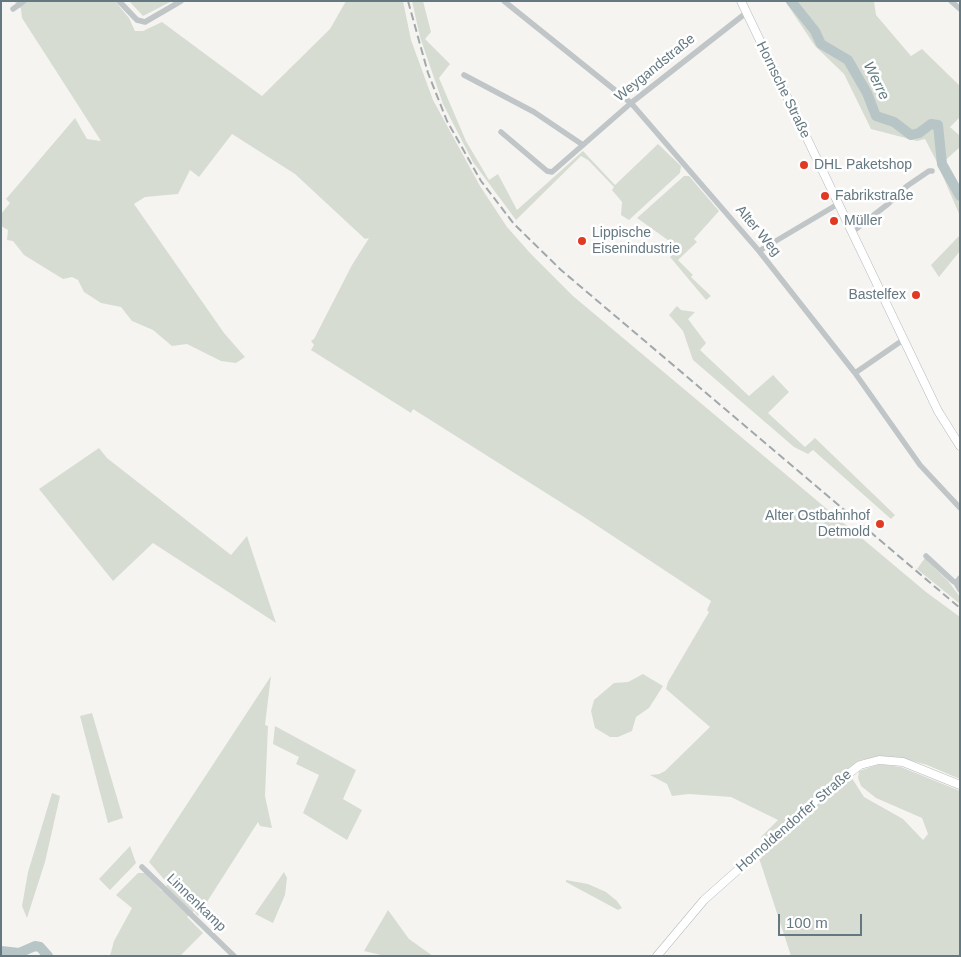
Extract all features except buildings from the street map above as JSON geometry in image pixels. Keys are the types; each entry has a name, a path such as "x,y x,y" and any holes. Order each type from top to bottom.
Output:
{"main road":[{"name":"Hornsche Straße","path":"741,1 938,411 959,443"},
{"name":"Hornoldendorfer Straße","path":"657,956 704,900 830,788 860,765 880,760 903,762 960,785"}],"street":[{"path":"13,9 24,1"},
{"path":"119,1 138,20 145,22 181,1"},
{"name":"Alter Weg","path":"504,1 630,103 759,250 855,373 920,465 960,508"},
{"path":"951,1 960,9"},
{"name":"Weygandstraße","path":"500,132 550,172 630,103 746,13"},
{"path":"464,75 534,112 583,145"},
{"path":"852,232 882,209 907,186 929,171 932,172"},
{"path":"759,250 838,204"},
{"path":"855,373 903,340"},
{"path":"926,556 958,580 960,590"},
{"name":"Linnenkamp","path":"142,867 234,956"}],"shaded area":[{"path":"14,1 115,1 129,18 135,31 143,31 162,22 262,96 330,29 346,1 403,1 411,40 433,100 480,186 507,227 531,254 573,296 926,592 960,617 960,779 927,765 902,758 878,757 861,760 832,784 818,791 811,802 764,842 761,837 778,820 731,797 689,794 672,796 667,784 650,775 665,771 710,727 666,689 668,682 709,612 707,610 711,601 584,517 413,409 411,413 311,350 314,345 311,341 314,339 352,265 369,238 365,239 295,174 232,134 199,177 190,170 178,194 145,197 134,204 224,333 245,357 236,363 221,361 187,344 172,346 153,330 132,321 121,307 101,303 84,292 78,280 72,277 63,279 24,255 13,241 7,240 8,230 1,226 1,214 10,203 6,199 75,118 87,139 101,141 22,18 21,9"},
{"path":"129,1 172,1 143,16"},
{"path":"412,1 423,1 431,32 425,39 450,64 439,78 466,141 489,180 498,174 517,210 583,151 615,185 658,144 681,166 680,173 629,220 621,215 622,202 612,190 614,187 588,160 581,156 516,220 473,162 443,104 420,37"},
{"path":"785,1 874,1 876,15 911,56 922,49 960,86 960,117 950,127 960,136 960,147 939,166 925,139 917,141 871,129 844,74 815,46"},
{"path":"949,167 960,187 960,216 941,172"},
{"path":"684,176 689,176 719,211 694,239 697,242 678,260 693,275 691,277 711,296 706,300 670,257 679,248 637,218"},
{"path":"960,235 960,251 939,277 931,265"},
{"path":"677,306 681,310 695,312 688,319 706,343 700,350 749,396 773,375 789,392 768,413 805,447 815,438 895,515 891,519 813,450 808,454 794,447 693,360 683,331 669,315"},
{"path":"99,448 107,458 231,555 247,536 276,623 153,543 113,581 39,489"},
{"path":"925,558 948,581 960,597 960,604 917,569"},
{"path":"643,674 663,686 649,708 636,717 632,731 618,737 610,737 595,728 591,711 594,700 614,683 628,682"},
{"path":"271,676 265,725 268,726 265,796 272,828 260,826 258,822 198,916 194,911 187,917 203,933 180,956 110,956 114,941 132,908 116,895 138,873 145,873 162,891 168,884 149,862"},
{"path":"92,713 123,818 108,823 80,716"},
{"path":"275,726 356,770 343,799 362,810 347,840 303,813 319,775 296,764 299,757 273,744"},
{"path":"880,764 901,767 960,791 960,956 791,956 758,855 850,775 864,797 903,819 923,840 928,834 922,818 876,798 861,786 858,778 859,771"},
{"path":"52,793 60,796 45,862 27,918 22,906 28,872"},
{"path":"130,846 136,863 110,890 99,879"},
{"path":"284,872 287,878 285,895 273,923 255,914"},
{"path":"566,880 588,884 606,892 622,908 618,910 566,882"},
{"path":"388,910 409,939 433,956 385,956 364,951"}],"waterway":[{"name":"Werre","path":"791,1 815,31 821,44 848,60 867,93 876,116 894,122 911,135 919,133 931,124 938,125 942,164 960,196"},
{"path":"1,951 19,953 35,946 40,947 48,956"}],"railway":[{"path":"408,1 428,73 447,121 481,181 514,224 561,270 960,608"}],"place":[{"name":"DHL Paketshop","path":"804,165"},
{"name":"Fabrikstraße","path":"825,196"},
{"name":"Müller","path":"834,221"},
{"name":"Lippische Eisenindustrie","path":"582,241"},
{"name":"Bastelfex","path":"916,295"},
{"name":"Alter Ostbahnhof Detmold","path":"880,524"}]}
